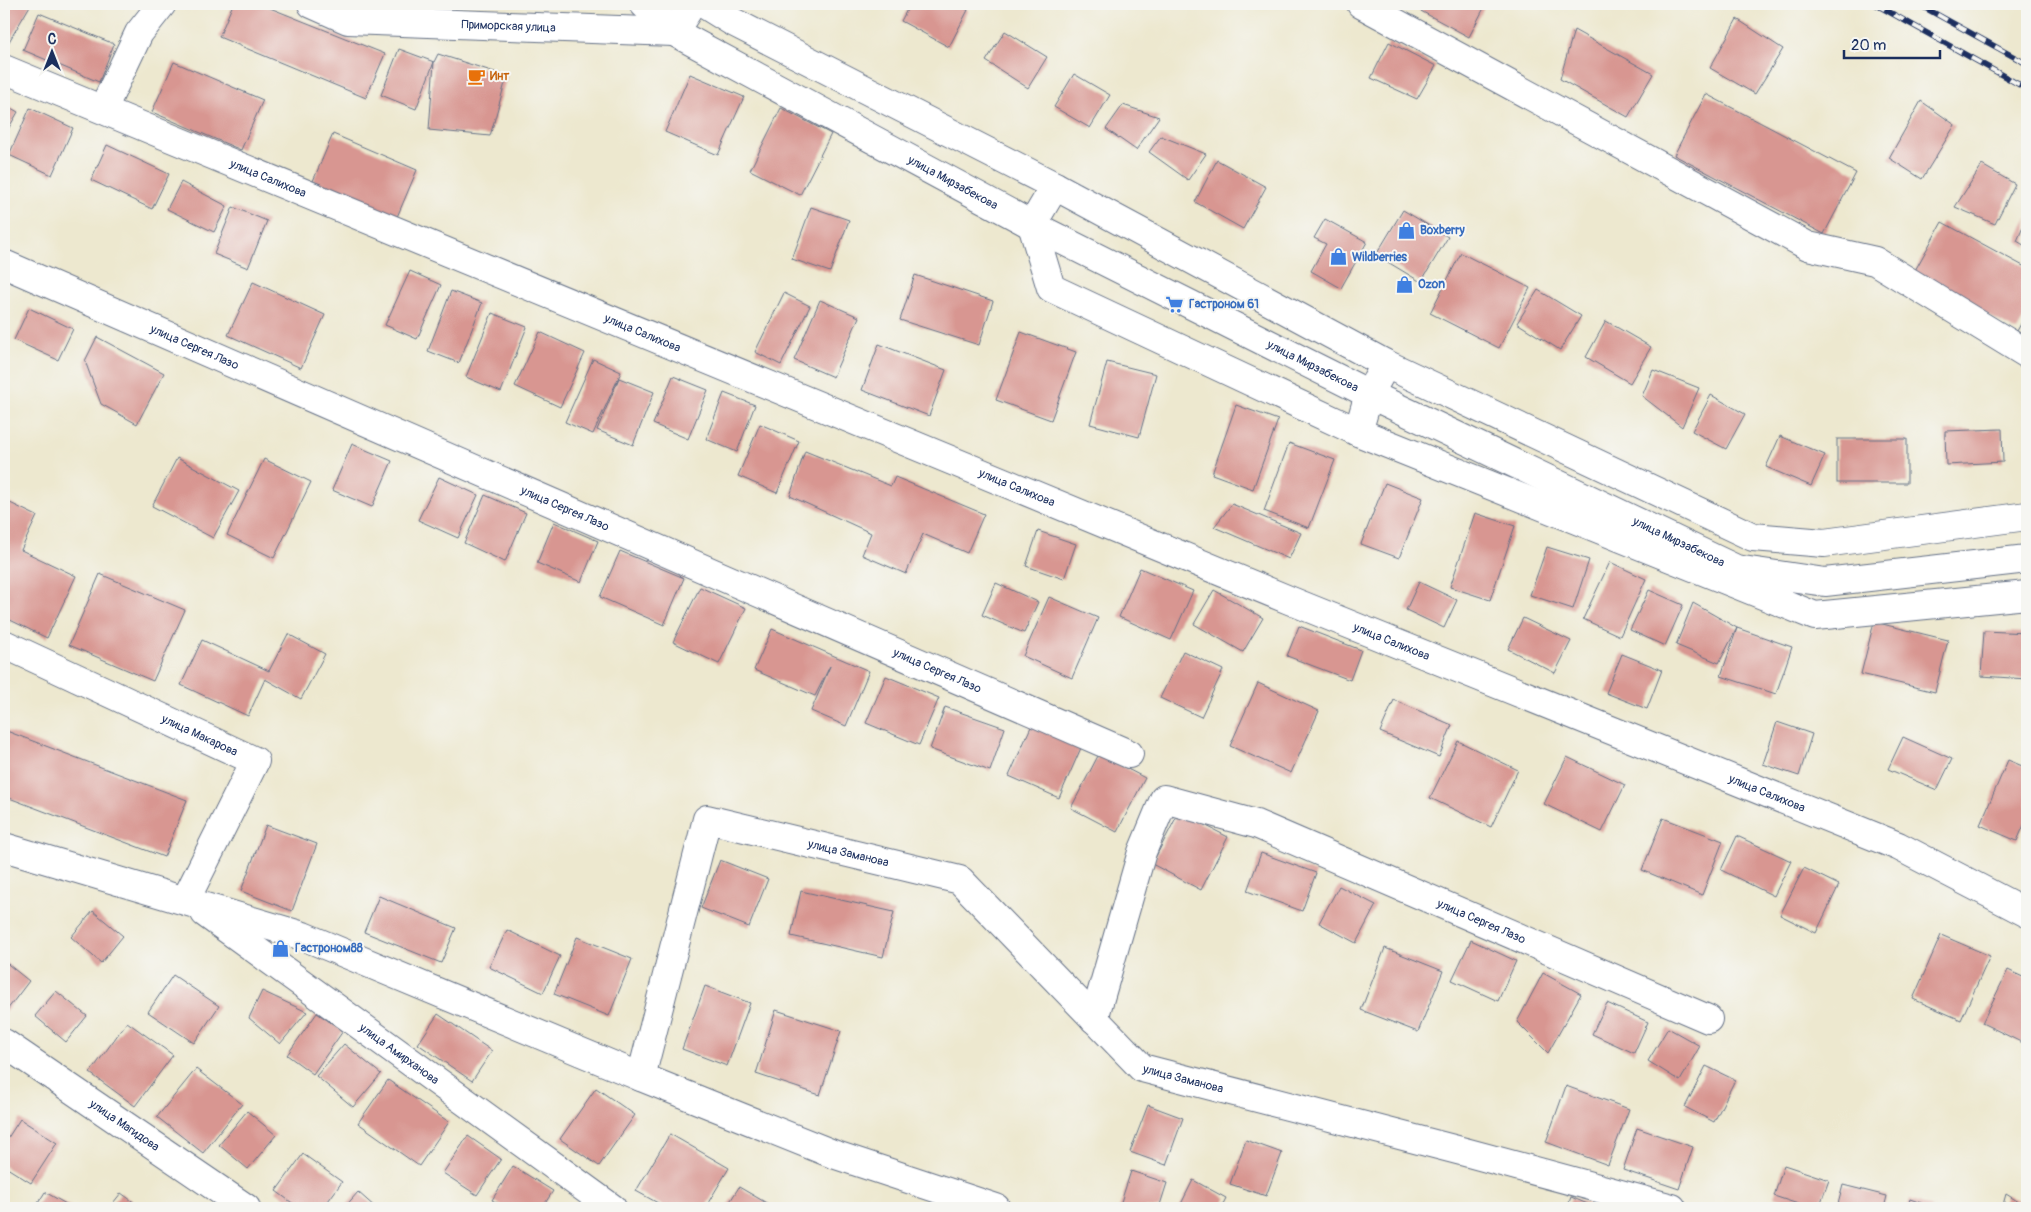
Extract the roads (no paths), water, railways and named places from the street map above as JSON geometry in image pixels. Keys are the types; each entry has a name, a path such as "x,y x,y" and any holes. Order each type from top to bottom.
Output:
{"street":[{"path":"103,110 138,33 162,4"},
{"name":"Приморская улица","path":"312,4 348,20 674,32"},
{"name":"улица Мирзабекова","path":"644,4 674,32 1032,225 1369,394 1736,569 1825,582 2027,559"},
{"path":"674,32 692,4"},
{"path":"704,4 733,22 1054,186 1386,364 1753,537 1824,543 2027,516"},
{"path":"1361,4 1808,246 1875,261 2027,354"},
{"name":"улица Салихова","path":"4,69 1280,596 1898,846 2027,913"},
{"path":"1054,186 1032,225 1051,288 1358,432 1815,616 2027,595"},
{"name":"улица Сергея Лазо","path":"4,264 1128,754"},
{"path":"1358,432 1369,394 1386,364"},
{"name":"улица Макарова","path":"4,644 255,761 186,899"},
{"name":"улица Сергея Лазо","path":"1094,1019 1142,852 1164,798 1256,824 1708,1020"},
{"name":"улица Заманова","path":"641,1077 706,820 960,880 1142,1068 1466,1152 1672,1208"},
{"path":"4,847 186,899 303,936 641,1077 833,1154 996,1208"},
{"name":"улица Амирханова","path":"186,899 612,1208"},
{"name":"улица Магидова","path":"4,1043 246,1208"}],"railway":[{"path":"1875,4 2027,89"},
{"path":"1918,4 2027,64"}],"place":[{"name":"Инт","path":"476,76"},
{"name":"Boxberry","path":"1406,230"},
{"name":"Wildberries","path":"1338,257"},
{"name":"Ozon","path":"1404,284"},
{"name":"Гастроном 61","path":"1175,304"},
{"name":"Гастроном88","path":"281,948"}]}
